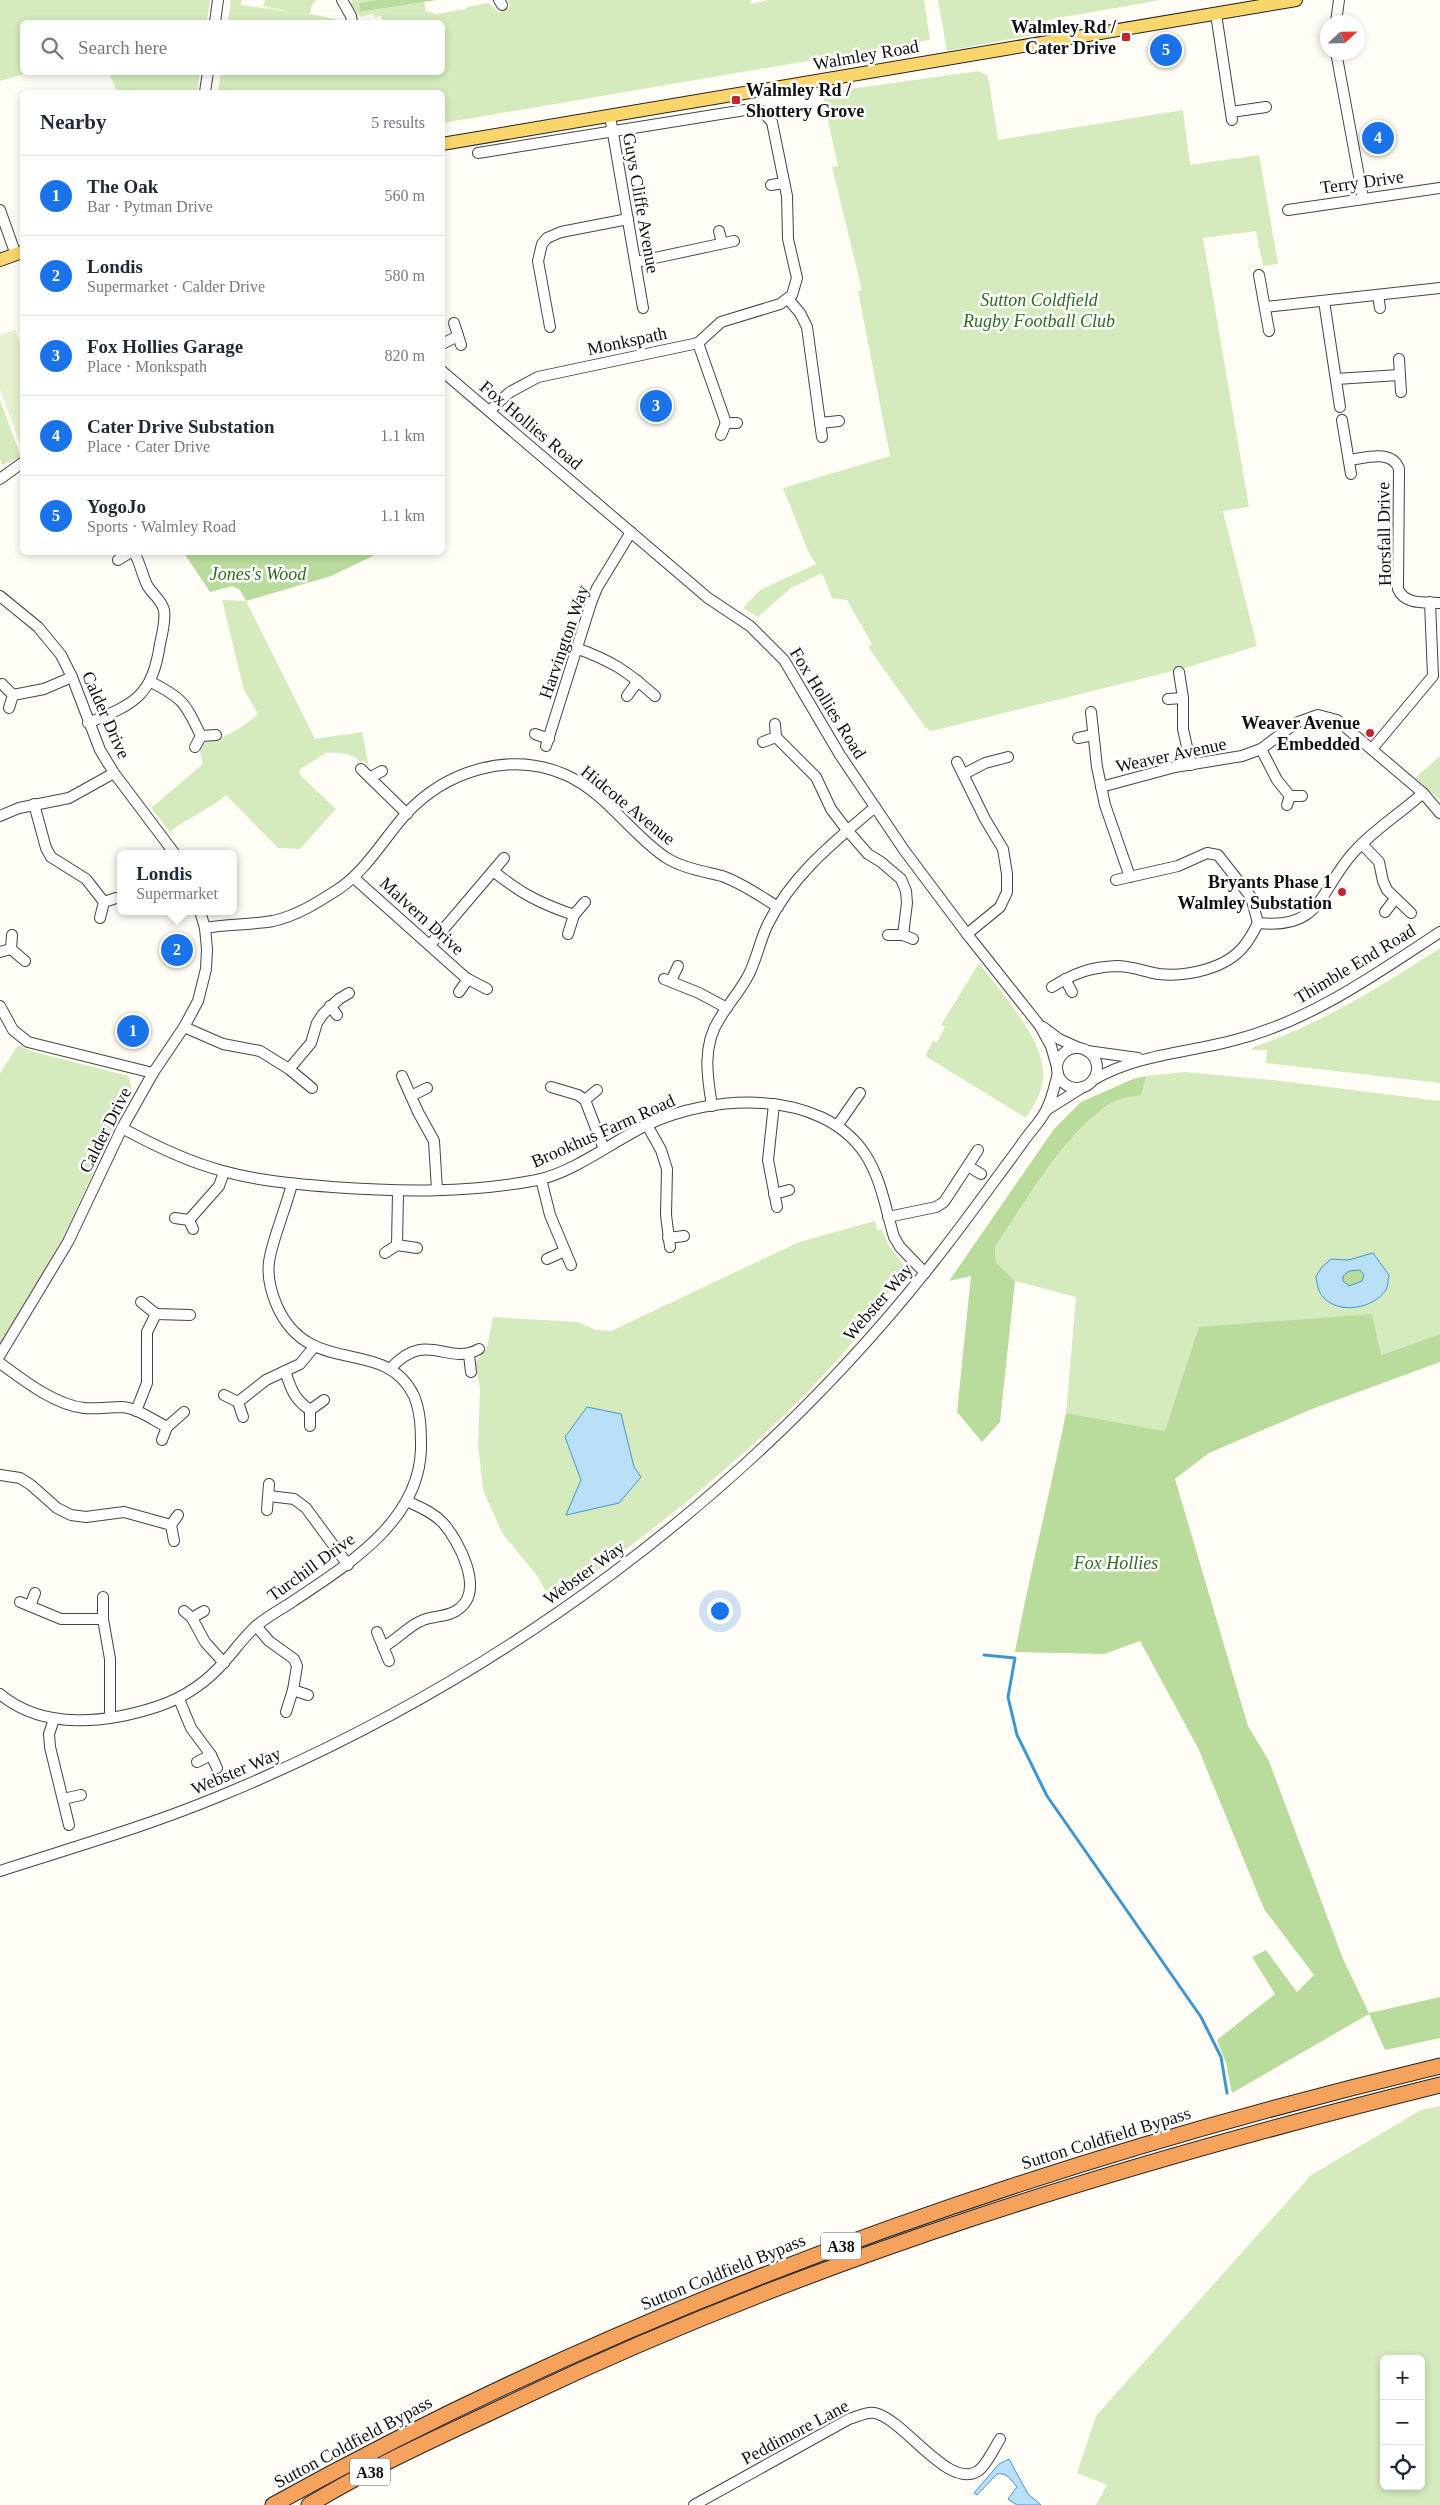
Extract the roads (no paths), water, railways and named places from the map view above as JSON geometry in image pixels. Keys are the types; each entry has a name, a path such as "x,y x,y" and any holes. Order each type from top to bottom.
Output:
{"highway":[{"name":"Sutton Coldfield Bypass","path":"273,2505 409,2432 484,2395 658,2317 784,2267 892,2227 1110,2155 1330,2093 1440,2066"},
{"name":"Sutton Coldfield Bypass","path":"309,2505 431,2441 604,2359 770,2291 881,2249 1116,2171 1238,2136 1440,2085"}],"main road":[{"name":"Walmley Road","path":"445,143 1296,0"},
{"path":"0,260 19,253"}],"street":[{"path":"215,20 218,0"},
{"path":"342,0 352,20"},
{"path":"1337,15 1339,0"},
{"path":"1216,14 1232,116 1266,107"},
{"path":"1337,60 1363,198"},
{"path":"205,90 208,75"},
{"path":"478,152 756,109 767,114 774,125 788,205 788,239 797,278 795,288 788,300 775,307 721,322 698,343 726,423 721,435"},
{"name":"Guys Cliffe Avenue","path":"610,116 643,308"},
{"path":"489,136 491,150"},
{"path":"771,185 784,183"},
{"name":"Terry Drive","path":"1288,210 1440,188"},
{"path":"0,210 19,253"},
{"path":"550,327 538,261 542,244 547,238 561,232 628,219"},
{"path":"719,231 722,244"},
{"path":"636,262 734,241"},
{"path":"1259,275 1269,331"},
{"path":"1265,307 1440,288"},
{"name":"Guys Cliffe Avenue","path":"641,296 652,294"},
{"path":"1378,296 1380,308"},
{"path":"788,300 800,313 807,327 822,437"},
{"path":"1324,301 1340,407"},
{"path":"548,316 559,313"},
{"path":"445,343 459,340 454,324"},
{"name":"Monkspath","path":"489,411 510,392 538,377 698,343"},
{"path":"1399,359 1401,392"},
{"name":"Fox Hollies Road","path":"445,374 708,598 750,626 777,651 875,807 966,934 1040,1026 1051,1046 1058,1070"},
{"path":"1336,380 1400,375"},
{"name":"Horsfall Drive","path":"1342,420 1351,474"},
{"path":"820,424 839,422"},
{"path":"726,423 737,423"},
{"name":"Horsfall Drive","path":"1349,460 1381,456 1393,459 1397,464 1399,469 1398,588 1401,595 1408,600 1435,602 1437,676 1372,749"},
{"path":"0,479 20,465"},
{"name":"Harvington Way","path":"535,734 548,742 576,648 597,588 631,532"},
{"path":"118,560 127,555"},
{"path":"88,723 128,705 139,696 151,682 157,662 164,608 148,586 134,555"},
{"name":"Calder Drive","path":"0,596 38,627 61,655 72,677 88,723 100,750 114,774 172,850"},
{"path":"576,648 606,659 655,696"},
{"path":"1179,672 1183,698 1183,729 1191,765"},
{"path":"13,695 44,689 72,677"},
{"path":"151,682 177,695 188,710 201,736"},
{"path":"627,696 638,682"},
{"path":"2,684 13,695"},
{"path":"9,708 13,695"},
{"path":"1168,698 1183,698"},
{"path":"1091,712 1105,805 1130,877"},
{"name":"Weaver Avenue","path":"1101,787 1191,765 1242,756 1261,749 1296,723 1318,715 1337,720 1423,793 1440,813"},
{"path":"775,724 776,736 816,777 831,809 847,830 868,854 901,879 906,891 908,937 888,935"},
{"path":"201,736 216,734"},
{"path":"1078,738 1093,735"},
{"path":"195,747 201,736"},
{"path":"763,742 776,736"},
{"path":"1261,749 1288,800 1302,796"},
{"path":"964,774 985,763 1008,757"},
{"path":"957,762 985,819 1003,849 1007,874 1005,900 1000,907 966,934"},
{"name":"Hidcote Avenue","path":"205,928 263,922 290,916 312,905 354,878 407,814 444,784 480,768 514,764 545,768 566,775 584,785 664,856 698,871 742,884 778,907"},
{"path":"361,769 407,814"},
{"path":"371,777 382,772"},
{"path":"0,816 34,804 68,798 114,774"},
{"path":"1258,923 1276,925 1306,916 1326,895 1351,854 1423,793"},
{"path":"34,804 46,848 51,857 86,878 104,902"},
{"path":"712,1106 707,1073 709,1043 714,1028 742,988 750,972 760,942 778,907 810,864 875,807"},
{"path":"1362,844 1379,862 1383,881 1395,899 1412,912"},
{"path":"1052,987 1081,971 1116,966 1130,967 1159,974 1194,972 1210,968 1240,950 1258,923 1252,897 1218,855 1207,853 1178,866 1116,880"},
{"path":"430,945 504,858"},
{"path":"493,871 517,890 540,904 574,915"},
{"name":"Malvern Drive","path":"354,878 468,979 487,989"},
{"path":"104,902 116,898"},
{"path":"1385,912 1395,899"},
{"path":"100,918 104,902"},
{"path":"568,934 574,915 585,902"},
{"name":"Calder Drive","path":"0,1356 68,1242 122,1128 153,1073 184,1027 198,1001 206,969 205,928 201,915"},
{"name":"Thimble End Road","path":"1089,1083 1140,1059 1236,1040 1296,1018 1353,988 1440,932"},
{"path":"11,949 12,935"},
{"path":"0,952 11,949"},
{"path":"11,949 25,961"},
{"path":"678,966 668,980 714,1000 727,1008"},
{"name":"Malvern Drive","path":"459,992 468,979"},
{"path":"1065,979 1072,992"},
{"path":"289,1069 311,1043 317,1023 330,1006 349,993"},
{"path":"0,1006 13,1030 28,1042 153,1073"},
{"path":"330,1006 337,1015"},
{"name":"Fox Hollies Road","path":"1040,1026 1059,1039 1083,1049"},
{"path":"184,1027 223,1044 260,1051 289,1069 312,1088"},
{"path":"1083,1049 1096,1063 1096,1072 1089,1083 1075,1087 1066,1084 1058,1070 1064,1053 1083,1049"},
{"name":"Thimble End Road","path":"1083,1049 1140,1059"},
{"name":"Webster Way","path":"0,1871 156,1821 275,1772 409,1705 526,1634 649,1545 740,1468 820,1391 869,1339 926,1272 979,1205 1048,1109 1058,1070"},
{"path":"402,1076 434,1141 437,1190"},
{"name":"Webster Way","path":"1048,1109 1089,1083"},
{"path":"551,1087 578,1095 585,1100 604,1149"},
{"path":"411,1096 427,1088"},
{"path":"585,1100 596,1090"},
{"path":"837,1126 860,1093"},
{"name":"Brookhus Farm Road","path":"122,1128 179,1157 224,1172 292,1184 398,1192 501,1186 541,1179 604,1149 647,1125 673,1114 712,1106 750,1102 774,1104 816,1115 837,1126 854,1140 873,1170 900,1247 926,1272"},
{"path":"774,1104 768,1160 777,1207"},
{"path":"647,1125 667,1169 666,1215 669,1243 684,1236"},
{"path":"888,1217 936,1207 944,1202 978,1150"},
{"path":"968,1166 981,1174"},
{"path":"175,1218 191,1225 219,1186 224,1172"},
{"path":"541,1179 550,1216 571,1265"},
{"name":"Turchill Drive","path":"0,1694 23,1710 54,1719 130,1716 180,1699 208,1680 256,1626 348,1565 384,1531 407,1500 417,1477 421,1459 419,1413 413,1395 404,1381 377,1361 332,1354 314,1347 297,1335 286,1322 272,1295 269,1263 292,1184"},
{"path":"774,1194 789,1190"},
{"path":"397,1245 398,1192"},
{"path":"385,1253 397,1245 417,1248"},
{"path":"547,1259 565,1251"},
{"path":"141,1302 156,1314 190,1315"},
{"path":"136,1411 147,1383 147,1332 156,1314"},
{"path":"238,1402 266,1380 300,1364 314,1347"},
{"path":"390,1369 400,1357 421,1348 469,1355 479,1349"},
{"path":"469,1355 471,1372"},
{"path":"0,1363 34,1388 82,1408 124,1407 167,1427"},
{"path":"285,1371 292,1393 297,1401 310,1410"},
{"path":"224,1395 238,1402 244,1418"},
{"path":"310,1410 324,1400"},
{"path":"310,1410 310,1426"},
{"path":"162,1440 167,1427 184,1412"},
{"path":"0,1474 20,1478 57,1508 71,1515 86,1517 124,1512 171,1525"},
{"path":"268,1510 269,1484"},
{"path":"269,1496 294,1499 306,1508 348,1565"},
{"path":"384,1647 394,1642 419,1621 450,1614 460,1608 470,1593 470,1573 453,1538 442,1522 407,1500"},
{"path":"174,1541 171,1525 178,1515"},
{"path":"35,1593 25,1604 61,1619 103,1619"},
{"path":"103,1597 103,1619 110,1659 110,1718"},
{"path":"184,1611 192,1618 205,1642 224,1663"},
{"path":"192,1618 204,1611"},
{"path":"256,1626 269,1641 294,1659 297,1666 293,1690 286,1712"},
{"path":"377,1632 390,1661"},
{"path":"293,1690 308,1695"},
{"path":"180,1699 191,1728 211,1755 217,1768"},
{"path":"54,1719 49,1734 50,1747 70,1825"},
{"path":"197,1762 211,1755"},
{"path":"63,1799 81,1795"},
{"name":"Peddimore Lane","path":"694,2505 849,2419 866,2413 874,2412 886,2417 942,2464 958,2474 968,2475 980,2470 1000,2439"}],"water":[{"path":"1373,1253 1389,1275 1387,1288 1381,1296 1365,1305 1347,1308 1331,1303 1322,1296 1317,1285 1316,1276 1322,1267 1331,1259 1348,1260","holes":["1360,1270 1364,1275 1362,1281 1349,1286 1343,1281 1343,1276 1349,1271"]},
{"path":"587,1407 621,1414 634,1467 641,1477 619,1503 566,1515 581,1480 565,1437"},
{"path":"1009,2459 1028,2494 1041,2505 1017,2505 1008,2499 1017,2487 1004,2474 997,2474 977,2495 974,2493 999,2464"}],"waterway":[{"path":"984,1655 1015,1658 1008,1697 1017,1735 1047,1796 1201,2017 1221,2057 1227,2093"}],"place":[{"name":"Walmley Rd / Cater Drive","path":"1126,37"},
{"name":"YogoJo","path":"1166,50"},
{"name":"Walmley Rd / Shottery Grove","path":"736,100"},
{"name":"Cater Drive Substation","path":"1378,138"},
{"name":"Fox Hollies Garage","path":"656,406"},
{"name":"Weaver Avenue Embedded","path":"1370,733"},
{"name":"Bryants Phase 1 Walmley Substation","path":"1342,892"},
{"name":"Londis","path":"177,950"},
{"name":"The Oak","path":"133,1031"}],"park label":[{"name":"Sutton Coldfield Rugby Football Club","path":"1039,310"},
{"name":"Jones's Wood","path":"258,574"},
{"name":"Fox Hollies","path":"1116,1563"}]}
